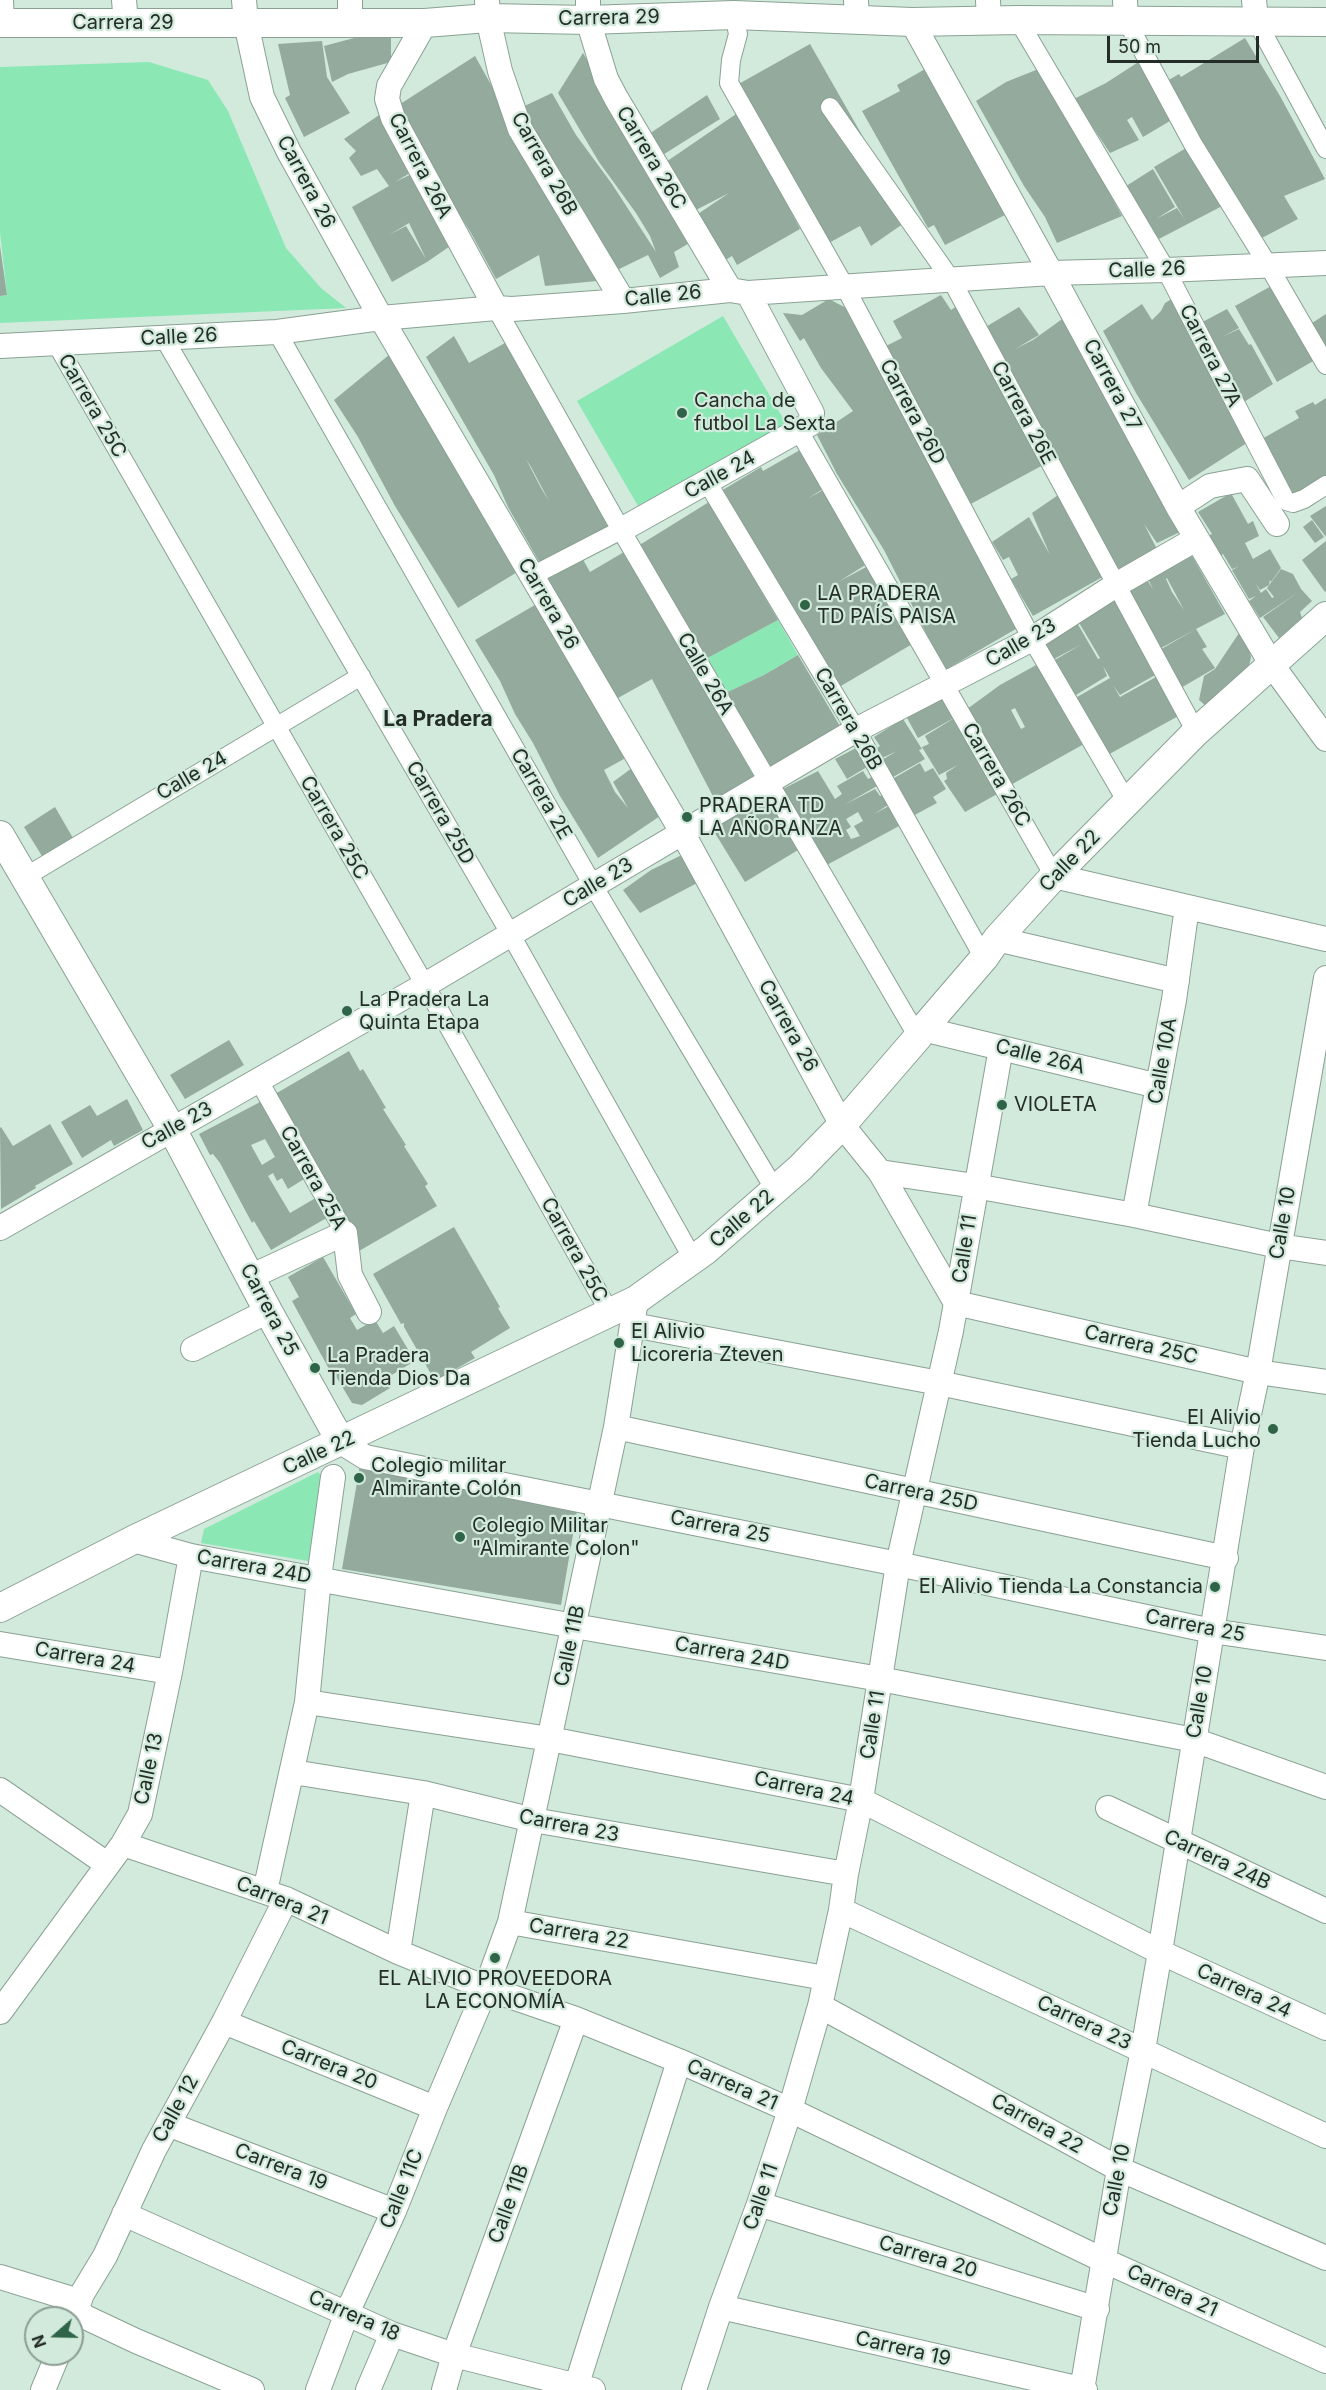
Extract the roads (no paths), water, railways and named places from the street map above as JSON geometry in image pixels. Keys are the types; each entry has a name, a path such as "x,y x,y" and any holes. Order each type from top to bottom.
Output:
{"street":[{"name":"Carrera 29","path":"1,15 125,11 350,11 425,22 487,9 588,10 733,7 857,9 912,22 988,11 1018,20 1126,10 1255,10 1326,22"},
{"name":"Carrera 26D","path":"733,7 738,34 730,60 729,84 845,287 1032,639 1127,802"},
{"name":"Carrera 26B","path":"487,9 500,71 520,129 623,301"},
{"name":"Carrera 26C","path":"588,10 606,79 615,98 739,292 805,422 946,686 1054,876"},
{"path":"1126,10 1193,144 1268,265 1326,365"},
{"path":"1255,10 1326,149"},
{"name":"Carrera 26","path":"245,11 262,97 289,152 381,318 682,832 842,1125 880,1172 957,1303"},
{"name":"Carrera 27A","path":"1018,20 1166,270 1286,501 1293,503 1304,499 1326,485"},
{"name":"Carrera 26A","path":"425,22 389,86 387,99 393,118 496,308"},
{"name":"Carrera 27","path":"912,22 1196,539 1272,665 1326,738"},
{"name":"Carrera 26E","path":"830,107 952,281 1196,732"},
{"name":"Calle 26","path":"0,346 276,332 381,318 496,308 512,309 739,292 952,281 1051,273 1326,263"},
{"name":"Calle 26A","path":"496,308 621,530 768,783 921,1033 1001,1048 1158,1086"},
{"name":"Carrera 2E","path":"276,332 594,887 775,1190"},
{"name":"Carrera 25D","path":"164,338 511,935 693,1259"},
{"name":"Carrera 25C","path":"56,343 425,985 626,1313"},
{"name":"Calle 24","path":"621,530 707,482 805,422"},
{"path":"1178,507 1210,486 1247,479 1277,524"},
{"name":"Carrera 26B","path":"707,482 990,949"},
{"path":"532,576 621,530"},
{"name":"Calle 23","path":"0,1228 594,887 682,832 856,730 946,686 1032,639 1116,585 1196,539"},
{"name":"Calle 22","path":"0,1608 133,1540 341,1442 626,1313 800,1168 842,1125 1054,876 1196,732 1272,665 1321,626"},
{"name":"Calle 24","path":"25,877 190,776 277,728 361,676"},
{"name":"Carrera 25","path":"0,835 172,1129 268,1311 341,1442 365,1457 898,1564 1212,1631 1326,1648"},
{"path":"1054,876 1326,939"},
{"name":"Calle 10A","path":"1134,1215 1177,981 1187,907"},
{"path":"990,949 1177,981"},
{"name":"Calle 10","path":"1083,2390 1103,2259 1160,1952 1226,1558 1242,1447 1258,1372 1326,978"},
{"name":"Calle 11","path":"694,2390 721,2307 759,2205 820,2006 841,1910 861,1800 898,1564 957,1303 975,1186 1001,1048"},
{"name":"Carrera 25A","path":"258,1081 345,1233 350,1275 369,1312"},
{"path":"880,1172 975,1186 1134,1215 1279,1246 1326,1253"},
{"path":"250,1277 345,1233"},
{"name":"Carrera 25C","path":"957,1303 1258,1372 1326,1382"},
{"path":"193,1348 268,1311"},
{"path":"626,1313 939,1383 1242,1447"},
{"name":"Calle 11B","path":"486,1988 510,1922 616,1427 626,1313"},
{"name":"Carrera 25D","path":"616,1427 1226,1558"},
{"name":"Calle 12","path":"78,2306 82,2294 105,2256 154,2150 224,2022 276,1895 293,1772 307,1702 319,1578 333,1477"},
{"name":"Carrera 24D","path":"133,1540 191,1556 880,1679 1194,1740 1326,1787"},
{"name":"Calle 13","path":"0,2012 123,1844 140,1814 170,1672 191,1556"},
{"name":"Carrera 24","path":"0,1644 170,1672"},
{"name":"Carrera 24","path":"307,1702 550,1739 861,1800 1160,1952 1326,2028"},
{"name":"Carrera 23","path":"293,1772 423,1793 533,1820 846,1874"},
{"path":"398,1952 423,1793"},
{"path":"2,1795 107,1864"},
{"name":"Carrera 24B","path":"1108,1808 1326,1911"},
{"name":"Carrera 21","path":"123,1844 276,1895 398,1952 486,1988 576,2019 679,2061 790,2110 1103,2259 1326,2361"},
{"name":"Carrera 23","path":"841,1910 1326,2136"},
{"name":"Carrera 22","path":"510,1922 825,1977"},
{"name":"Calle 11C","path":"318,2390 347,2313 394,2211 486,1988"},
{"name":"Carrera 22","path":"820,2006 1119,2169 1326,2258"},
{"name":"Calle 11B","path":"444,2390 454,2355 576,2019"},
{"name":"Carrera 20","path":"224,2022 435,2108"},
{"path":"581,2389 679,2061"},
{"name":"Carrera 19","path":"168,2124 394,2211"},
{"name":"Carrera 20","path":"759,2205 1097,2309"},
{"name":"Carrera 18","path":"124,2214 392,2334 454,2355 581,2389"},
{"path":"0,2277 72,2299 73,2306"},
{"name":"Carrera 19","path":"721,2307 1083,2390"},
{"path":"84,2316 252,2390"},
{"path":"368,2390 392,2334"},
{"path":"43,2390 53,2366"}],"place":[{"name":"Cancha de futbol La Sexta","path":"682,413"},
{"name":"LA PRADERA TD PAÍS PAISA","path":"805,605"},
{"name":"PRADERA TD LA AÑORANZA","path":"687,817"},
{"name":"La Pradera La Quinta Etapa","path":"347,1011"},
{"name":"VIOLETA","path":"1002,1105"},
{"name":"El Alivio Licoreria Zteven","path":"619,1343"},
{"name":"La Pradera Tienda Dios Da","path":"315,1368"},
{"name":"El Alivio Tienda Lucho","path":"1273,1429"},
{"name":"Colegio militar Almirante Colón","path":"359,1478"},
{"name":"Colegio Militar \"Almirante Colon\"","path":"460,1537"},
{"name":"El Alivio Tienda La Constancia","path":"1215,1587"},
{"name":"EL ALIVIO PROVEEDORA LA ECONOMÍA","path":"495,1958"}],"district":[{"name":"La Pradera","path":"438,720"}]}
